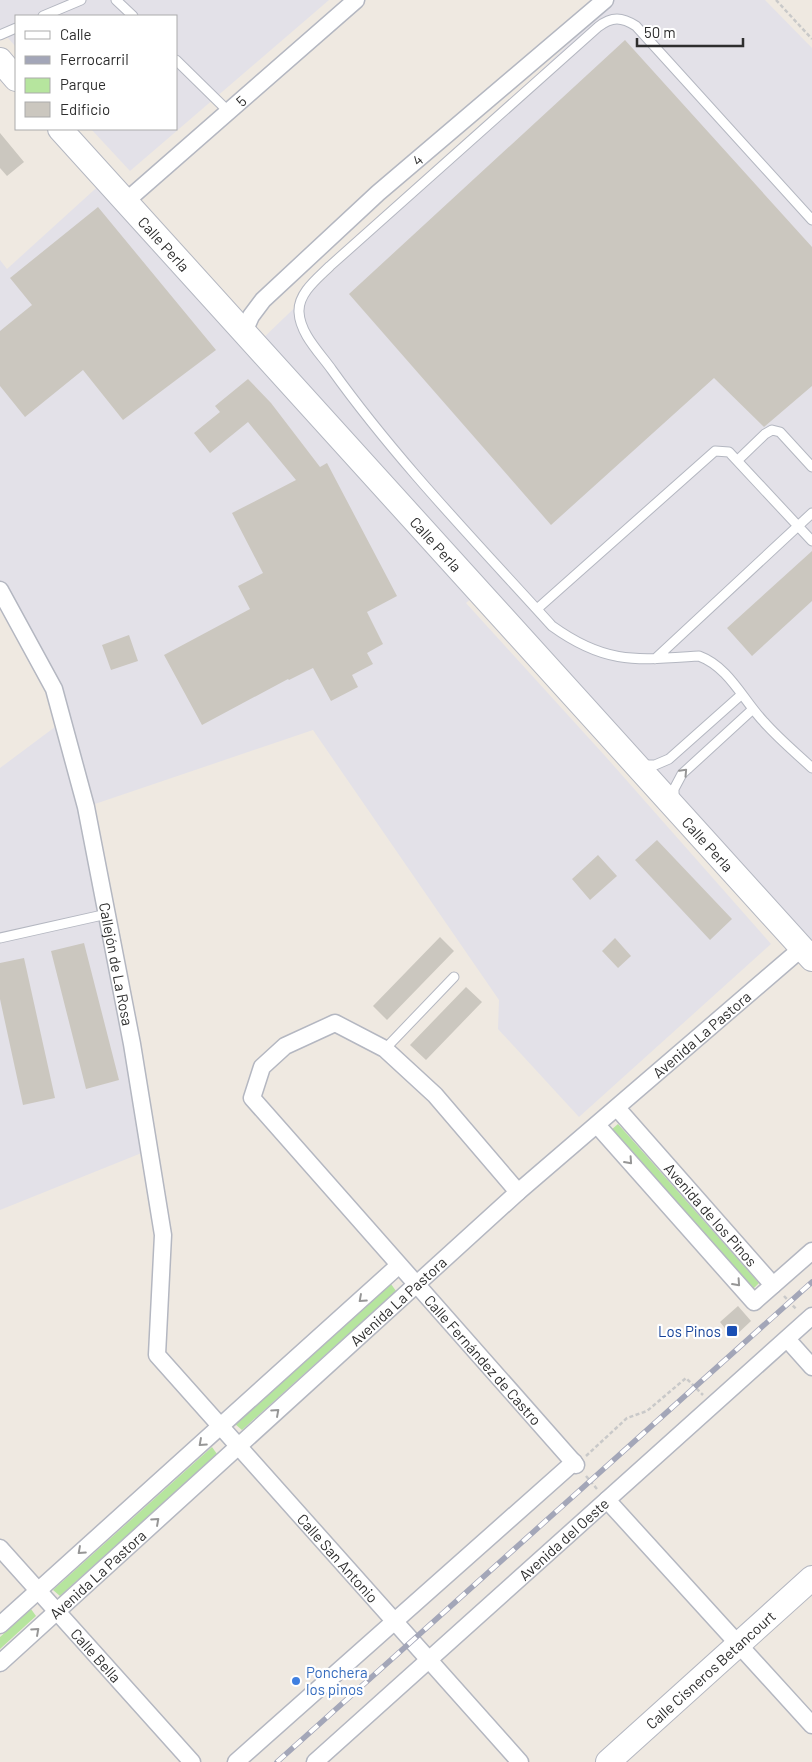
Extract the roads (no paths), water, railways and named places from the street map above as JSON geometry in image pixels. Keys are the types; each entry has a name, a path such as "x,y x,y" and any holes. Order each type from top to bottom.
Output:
{"main road":[{"path":"0,60 15,78"},
{"name":"Calle Perla","path":"61,130 633,761 680,816 809,949"},
{"name":"Calle Cisneros Betancourt","path":"608,1762 812,1578"}],"street":[{"name":"5","path":"125,202 227,110 356,0"},
{"name":"4","path":"244,332 256,309 378,193 605,0"},
{"name":"Callejón de La Rosa","path":"0,590 54,688 86,807 132,1044 163,1235 157,1355"},
{"name":"Avenida La Pastora","path":"0,1664 518,1192 809,949"},
{"name":"Calle Fernández de Castro","path":"385,1049 335,1023 285,1046 262,1067 252,1098 398,1266 575,1464 394,1621"},
{"path":"385,1049 435,1095 518,1192"},
{"name":"Avenida de los Pinos","path":"596,1125 754,1302 773,1285 617,1108"},
{"path":"773,1285 812,1251"},
{"name":"Avenida La Pastora","path":"0,1625 398,1266"},
{"name":"Avenida del Oeste","path":"315,1762 711,1406 810,1321"},
{"path":"787,1339 812,1367"},
{"name":"Calle San Antonio","path":"157,1355 520,1762"},
{"path":"607,1500 812,1725"},
{"name":"Calle Bella","path":"0,1548 192,1762"},
{"path":"236,1762 394,1621"}],"lane":[{"path":"45,15 81,0"},
{"path":"116,0 132,15"},
{"path":"812,220 636,26 626,20 616,18 606,20 590,33 330,266 302,298 298,311 302,328 357,404 429,491 552,626 571,639 617,658 655,659 699,656 709,660 724,671 752,709 812,768"},
{"path":"0,35 15,28"},
{"path":"178,62 227,110"},
{"path":"738,460 764,434 772,430 780,432 812,467"},
{"path":"537,609 715,450 726,450 738,460 812,541"},
{"path":"655,659 812,512"},
{"path":"633,761 641,764 655,765 669,759 741,695"},
{"path":"680,816 673,798 676,781 752,709"},
{"path":"0,938 107,914"},
{"path":"385,1049 454,977"}],"railway":[{"path":"277,1762 812,1282"}],"place":[{"name":"Los Pinos","path":"732,1331"},
{"name":"Ponchera los pinos","path":"296,1681"}]}
